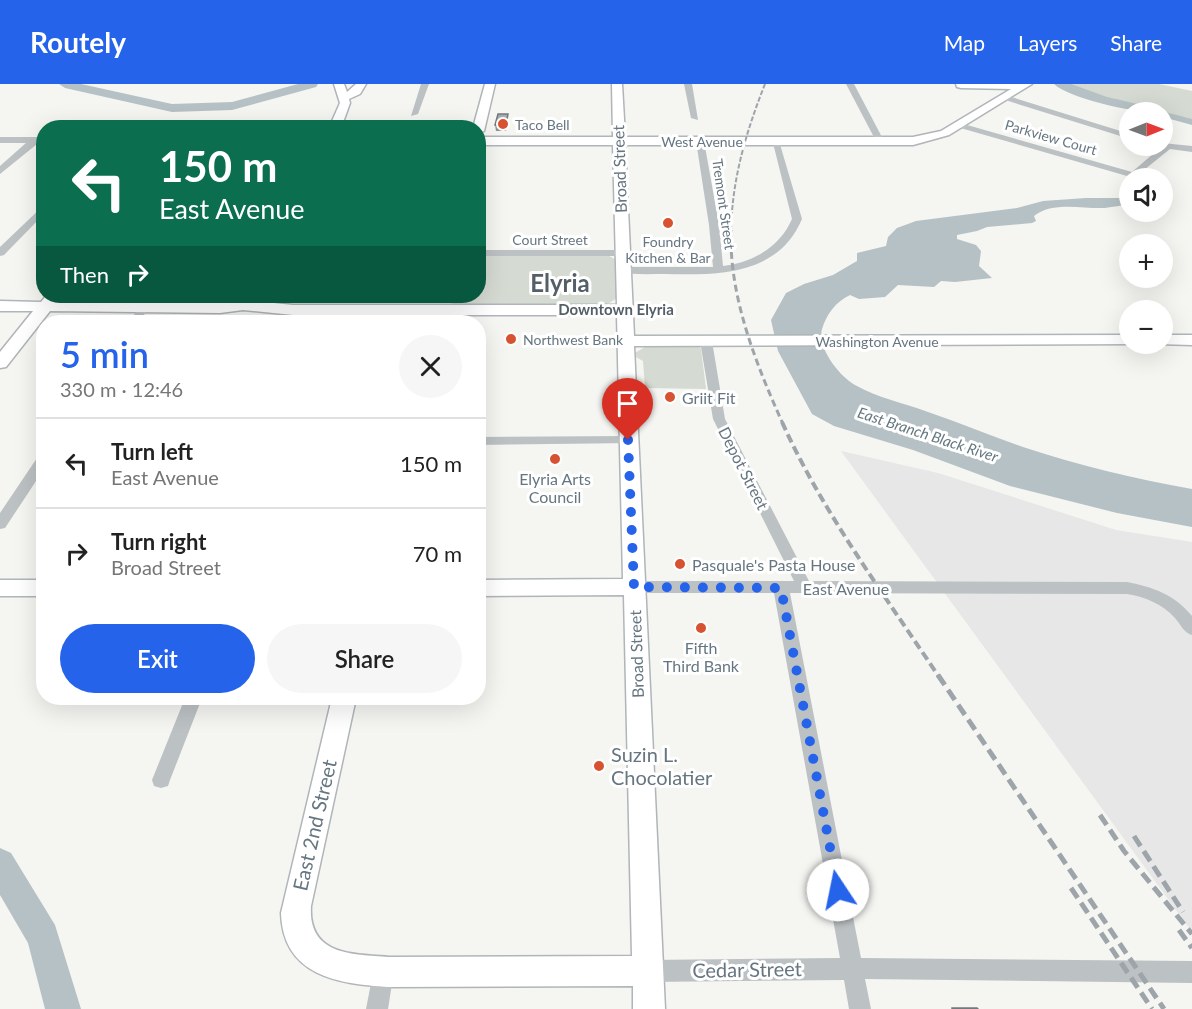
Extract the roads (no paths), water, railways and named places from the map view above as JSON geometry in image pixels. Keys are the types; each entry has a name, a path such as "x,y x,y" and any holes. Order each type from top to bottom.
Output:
{"street":[{"path":"339,120 343,111 341,89 356,92 361,84"},
{"path":"414,114 425,84"},
{"path":"481,120 490,84"},
{"name":"Broad Street","path":"617,84 649,1009"},
{"path":"688,84 695,118"},
{"path":"849,84 880,141"},
{"path":"960,84 995,87 1027,84"},
{"path":"960,84 1119,133"},
{"name":"West Avenue","path":"486,141 926,139 960,125 1027,84"},
{"name":"Parkview Court","path":"960,125 1134,175 1154,156"},
{"path":"0,140 36,140"},
{"name":"Tremont Street","path":"700,141 714,225 714,248 718,270"},
{"path":"622,270 718,270 760,260 797,222 775,141"},
{"path":"0,171 36,142"},
{"path":"1173,147 1192,149"},
{"path":"0,254 36,216"},
{"name":"Court Street","path":"486,253 622,252"},
{"path":"0,298 36,299"},
{"path":"0,306 36,302"},
{"path":"39,315 49,303"},
{"path":"176,303 220,308 236,303"},
{"path":"261,303 293,309 624,310"},
{"path":"0,363 36,319"},
{"name":"Washington Avenue","path":"625,341 1119,340"},
{"path":"1173,340 1192,340"},
{"name":"Depot Street","path":"706,341 719,419 805,588"},
{"path":"486,441 628,440"},
{"path":"0,524 36,470"},
{"path":"0,588 36,588"},
{"name":"East Avenue","path":"486,588 1127,588 1157,595 1174,606 1192,629"},
{"path":"781,588 860,1009"},
{"path":"161,780 190,705"},
{"name":"East 2nd Street","path":"308,949 302,942 295,921 296,906 342,705"},
{"name":"Cedar Street","path":"308,949 331,964 383,971 853,968 1192,972"},
{"path":"377,1009 383,971"}],"water":[{"path":"1115,99 1127,102 1119,102 1119,106 1103,103"},
{"path":"1173,114 1192,119 1192,125 1173,120"},
{"path":"1119,198 1119,206 1059,207 1041,211 1034,216 1036,221 1032,223 987,227 957,235 957,239 976,245 981,251 979,266 992,278 955,282 941,281 934,287 898,285 885,297 859,299 850,295 836,305 822,329 821,336 826,353 849,381 873,393 1043,454 1106,471 1192,489 1192,527 1117,513 1010,486 913,450 834,426 812,414 778,351 771,320 786,293 804,284 833,275 857,261 857,253 886,246 888,237 897,228 916,221 1017,208 1043,201"}],"waterway":[{"path":"65,84 172,108 232,106 312,84"},
{"path":"1060,84 1119,104"},
{"name":"East Branch Black River","path":"0,864 43,937 63,1009"}],"railway":[{"path":"731,231 734,193 741,156 765,84"},
{"path":"731,231 734,280 739,305 754,354 783,424"},
{"path":"782,422 798,456 835,521 939,677"},
{"path":"938,675 1164,1009"},
{"path":"1100,815 1124,851 1192,934"},
{"path":"1134,836 1183,912"},
{"path":"1071,888 1152,1009"},
{"path":"1179,930 1192,948"}],"place":[{"name":"Taco Bell","path":"503,124"},
{"name":"Foundry Kitchen & Bar","path":"668,223"},
{"name":"Northwest Bank","path":"511,339"},
{"name":"Griit Fit","path":"670,397"},
{"name":"Elyria Arts Council","path":"555,459"},
{"name":"Pasquale's Pasta House","path":"680,564"},
{"name":"Fifth Third Bank","path":"701,628"},
{"name":"Suzin L. Chocolatier","path":"599,766"}],"district":[{"name":"Elyria","path":"560,282"},
{"name":"Downtown Elyria","path":"616,309"}]}
